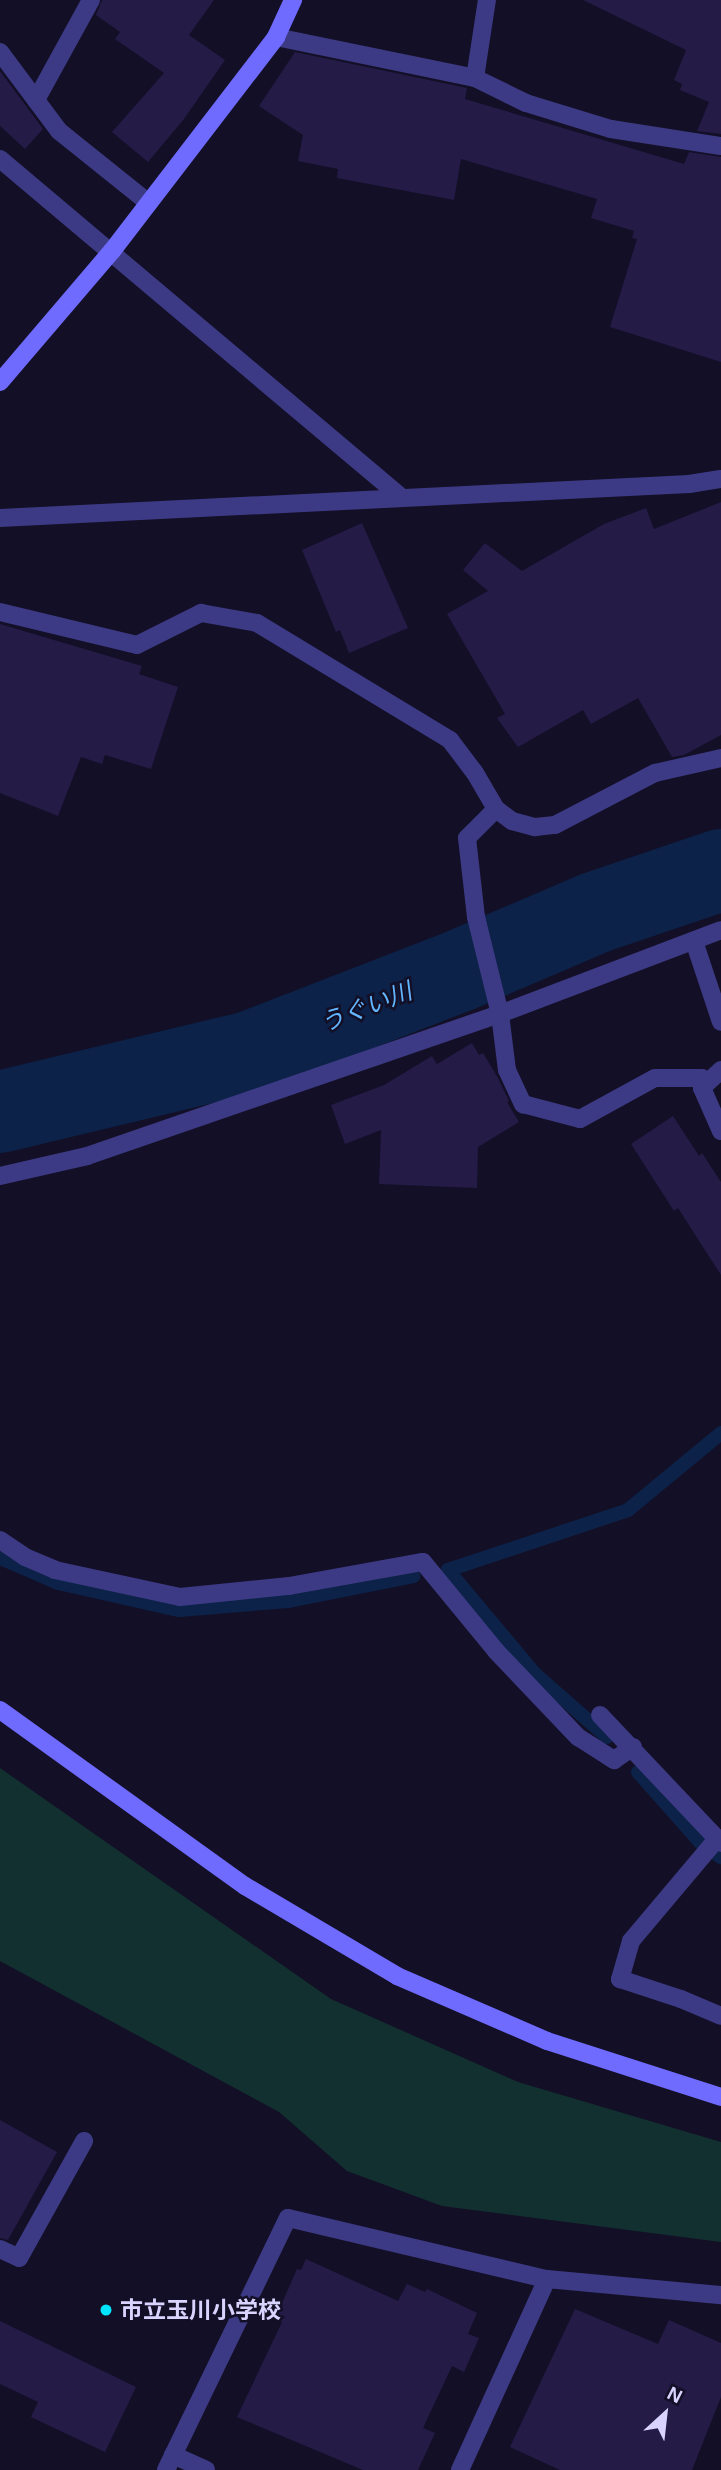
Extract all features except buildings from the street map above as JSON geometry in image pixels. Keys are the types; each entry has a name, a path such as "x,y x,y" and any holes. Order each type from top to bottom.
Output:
{"street":[{"path":"36,100 91,0"},
{"path":"0,382 113,251 276,37 293,0"},
{"path":"475,78 487,0"},
{"path":"276,37 475,78 526,103 611,129 721,146"},
{"path":"0,52 59,131 149,203"},
{"path":"0,159 113,251 401,497"},
{"path":"0,518 689,484 721,479"},
{"path":"0,612 137,645 201,612 257,623 450,740 475,773 496,809 512,821 535,827 555,824 655,773 721,758"},
{"path":"496,809 467,838 476,917 500,1014 507,1069 523,1104 580,1119 656,1078 702,1078 702,1088 721,1131"},
{"path":"0,1176 87,1156 500,1014 721,930"},
{"path":"694,941 721,1022"},
{"path":"702,1088 721,1070"},
{"path":"0,1540 25,1557 55,1570 180,1597 289,1586 423,1562 496,1651 578,1737 614,1760 633,1747"},
{"path":"0,1710 245,1886 397,1976 547,2040 721,2097"},
{"path":"600,1716 633,1747 718,1842 631,1941 620,1979 681,1999 721,2016"},
{"path":"0,2249 19,2258 84,2141"},
{"path":"206,2470 169,2462 288,2218 547,2279 721,2295"},
{"path":"460,2470 547,2279"}],"green space":[{"path":"0,1768 331,1999 518,2082 721,2142 721,2242 442,2206 347,2171 279,2112 0,1961"}],"waterway":[{"name":"うぐい川","path":"0,1112 250,1052 459,971 594,913 721,870"},
{"path":"607,1737 535,1674 448,1570 628,1510 721,1433"},
{"path":"0,1558 58,1583 179,1610 289,1601 414,1576"},
{"path":"638,1772 700,1842 721,1857"}],"place":[{"name":"市立玉川小学校","path":"106,2310"}]}
